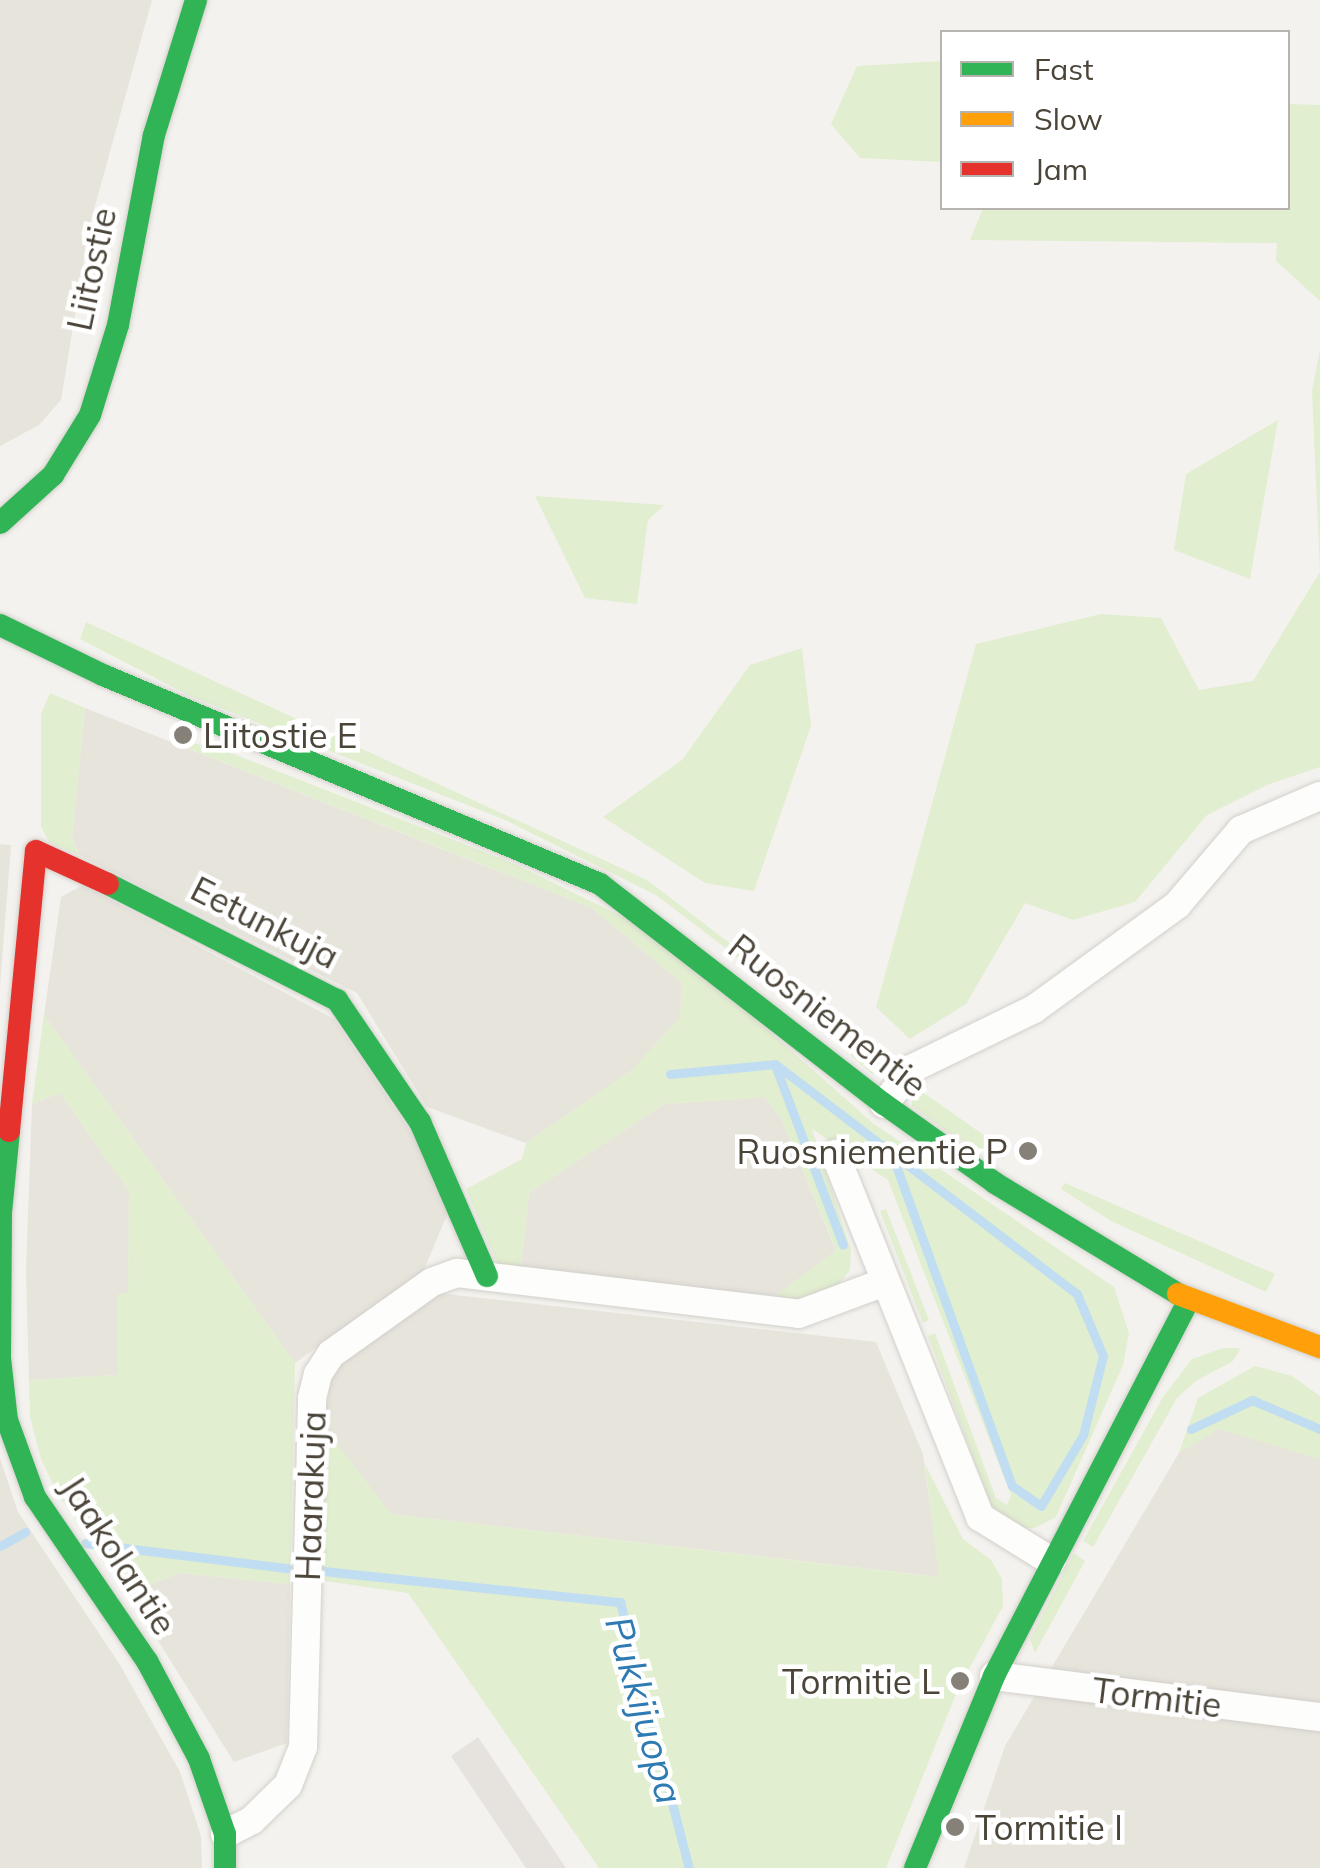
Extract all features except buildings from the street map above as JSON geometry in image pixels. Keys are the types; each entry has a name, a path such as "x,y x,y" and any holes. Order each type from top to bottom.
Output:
{"street":[{"name":"Liitostie","path":"0,523 53,475 90,415 118,325 154,135 196,0"},
{"name":"Ruosniementie","path":"0,625 103,675 600,884 994,1184 1190,1300 1320,1347"},
{"path":"884,1104 913,1068 1034,1008 1177,905 1241,830 1320,796"},
{"name":"Eetunkuja","path":"36,851 144,900 338,1000 420,1122 488,1276"},
{"name":"Jaakolantie","path":"36,851 2,1212 0,1358 6,1420 36,1497 147,1660 199,1759 225,1834 224,1868"},
{"path":"835,1154 980,1517 1050,1561"},
{"name":"Haarakuja","path":"225,1834 252,1820 288,1785 303,1747 312,1398 318,1374 331,1354 432,1282 458,1273 799,1314 885,1282"},
{"path":"915,1868 994,1676 1050,1561 1190,1300"},
{"name":"Tormitie","path":"994,1676 1320,1718"}],"shaded area":[{"path":"0,0 152,0 90,224 61,400 39,425 0,446"},
{"path":"85,708 592,908 682,983 680,1018 632,1070 526,1143 427,1107 357,993 79,855 72,836"},
{"path":"0,844 11,845 0,986"},
{"path":"83,885 334,1019 432,1163 449,1210 424,1270 295,1363 44,1015 61,897"},
{"path":"60,1093 129,1191 128,1293 117,1295 117,1375 29,1380 26,1271 32,1104"},
{"path":"764,1097 780,1116 836,1251 775,1296 521,1268 529,1193 664,1104"},
{"path":"438,1293 876,1342 923,1454 940,1577 390,1514 324,1427 332,1368"},
{"path":"1219,1428 1320,1459 1320,1868 964,1868 1005,1746 1179,1453"},
{"path":"0,1458 18,1512 120,1665 180,1772 201,1836 202,1868 0,1868"},
{"path":"180,1573 290,1584 287,1743 234,1762 128,1593"},
{"path":"478,1737 566,1868 526,1868 451,1756"}],"green space":[{"path":"940,61 940,162 860,158 831,124 857,66"},
{"path":"1290,104 1320,105 1320,301 1276,261 1277,243 970,240 982,210 1290,210"},
{"path":"1320,349 1320,572 1312,391"},
{"path":"1278,420 1250,579 1174,550 1186,474"},
{"path":"535,496 664,505 648,520 637,604 585,598"},
{"path":"1320,572 1320,767 1267,785 1207,815 1135,902 1073,920 1025,903 966,1004 910,1039 876,1007 976,644 1101,614 1161,618 1199,690 1253,681"},
{"path":"86,622 647,880 897,1071 872,1074 732,953 656,895 503,819 192,697 80,639"},
{"path":"802,648 811,726 754,891 705,883 603,817 682,760 750,665"},
{"path":"50,693 85,708 72,836 79,855 49,842 41,826 41,714"},
{"path":"188,742 223,750 515,864 625,918 745,1010 874,1124 1114,1287 1129,1333 1123,1365 1056,1517 1035,1528 1014,1528 993,1511 928,1336 935,1333 996,1498 1007,1505 1011,1495 888,1180 812,1129 851,1250 850,1270 835,1289 805,1300 775,1296 836,1250 780,1116 764,1097 664,1104 529,1193 521,1268 498,1265 466,1189 522,1159 526,1143 632,1070 680,1018 682,983 592,908 187,748"},
{"path":"44,1015 295,1363 290,1584 180,1573 128,1593 57,1493 41,1459 30,1417 29,1380 117,1375 117,1294 128,1293 129,1191 60,1093 32,1104"},
{"path":"917,1088 1005,1150 1004,1159 953,1136 912,1106 912,1094"},
{"path":"1065,1183 1275,1274 1266,1292 1111,1221 1061,1189"},
{"path":"886,1209 929,1320 923,1323 880,1211"},
{"path":"1223,1348 1241,1348 1233,1361 1196,1381 1177,1398 1093,1547 1083,1541 1163,1397 1192,1359"},
{"path":"1255,1366 1292,1376 1320,1396 1320,1459 1219,1429 1179,1453 1198,1398"},
{"path":"324,1426 391,1514 939,1577 925,1464 963,1539 991,1560 1002,1579 1003,1606 958,1689 886,1868 599,1868 408,1593 318,1580"},
{"path":"1074,1553 1085,1561 1035,1653 1030,1639"}],"waterway":[{"path":"670,1074 775,1064 1077,1294 1103,1356 1083,1435 1041,1506 1012,1486 893,1157"},
{"path":"775,1065 843,1245"},
{"path":"1191,1429 1252,1400 1320,1429"},
{"name":"Pukkijuopa","path":"0,1546 25,1532"},
{"name":"Pukkijuopa","path":"85,1543 287,1568"},
{"name":"Pukkijuopa","path":"323,1571 620,1602 689,1868"}],"traffic: fast":[{"path":"0,523 53,475 90,415 118,325 154,135 196,0"},
{"path":"0,625 103,675 600,884 884,1104 995,1183 1178,1294"},
{"path":"108,884 337,1000 420,1122 487,1276"},
{"path":"9,1131 1,1212 0,1358 7,1420 35,1497 147,1661 199,1759 225,1834 225,1868"},
{"path":"915,1868 994,1676 1189,1300"}],"traffic: slow":[{"path":"1178,1294 1320,1347"}],"traffic: jam":[{"path":"9,1131 36,851 108,884"}],"place":[{"name":"Liitostie E","path":"183,735"},
{"name":"Ruosniementie P","path":"1028,1151"},
{"name":"Tormitie L","path":"960,1681"},
{"name":"Tormitie I","path":"955,1827"}]}
